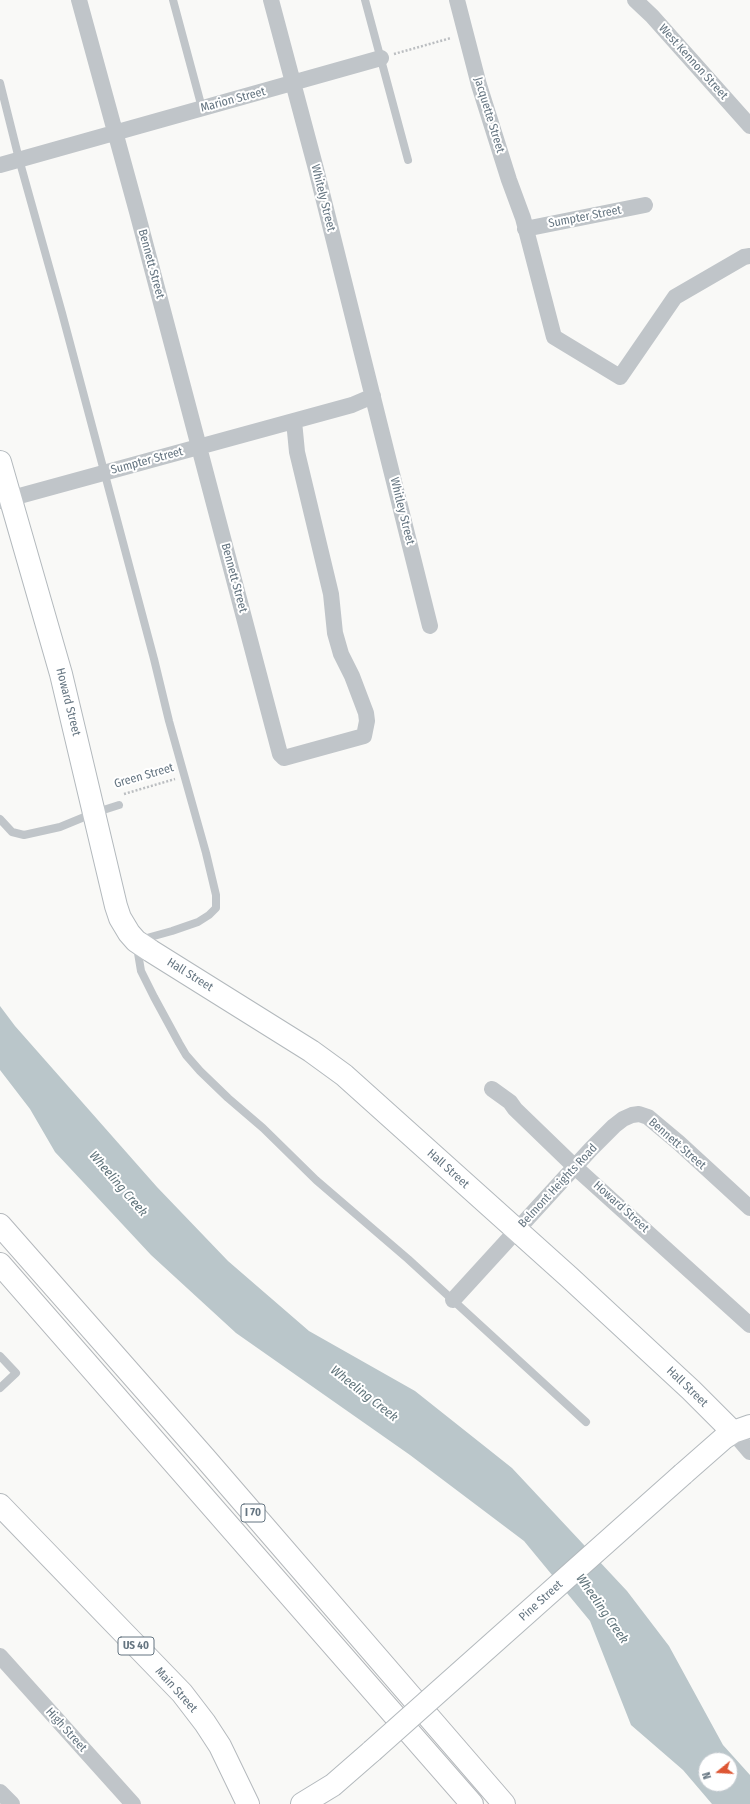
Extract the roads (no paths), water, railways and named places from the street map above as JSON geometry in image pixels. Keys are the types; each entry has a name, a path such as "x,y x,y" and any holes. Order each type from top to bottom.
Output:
{"main road":[{"name":"Howard Street","path":"0,462 5,500 61,674 120,918 136,941"},
{"name":"Hall Street","path":"136,941 311,1051 344,1075 686,1384 741,1429"},
{"name":"I 70","path":"0,1224 205,1458 504,1804"},
{"name":"I 70","path":"0,1264 472,1804"},
{"name":"Pine Street","path":"302,1804 333,1785 724,1438 741,1429"},
{"name":"Main Street","path":"0,1505 182,1694 205,1723 220,1746 248,1804"}],"street":[{"name":"Bennett Street","path":"79,0 137,212 280,754 284,758 364,736 367,728 366,713 341,654 335,633 331,594 297,452 294,421"},
{"name":"Whitely Street","path":"270,0 373,396"},
{"name":"Jacquette Street","path":"458,0 479,85 525,229"},
{"name":"West Kennon Street","path":"635,0 652,16 750,126"},
{"name":"Marion Street","path":"0,165 114,132 293,84 380,58"},
{"name":"Sumpter Street","path":"525,229 645,205"},
{"path":"525,229 554,337 620,377 675,297 744,257 750,256"},
{"name":"Sumpter Street","path":"5,500 352,405 373,396"},
{"name":"Whitley Street","path":"373,396 430,626"},
{"name":"Howard Street","path":"492,1088 510,1102 515,1109 575,1167 750,1325"},
{"name":"Bennett Street","path":"600,1141 623,1119 639,1114 648,1117 679,1143 750,1208"},
{"name":"Belmont Heights Road","path":"453,1300 600,1141"},
{"path":"741,1429 750,1452"},
{"name":"High Street","path":"0,1656 133,1804"},
{"path":"0,1792 12,1804"}],"lane":[{"path":"173,0 202,108"},
{"path":"365,0 408,160"},
{"path":"0,83 216,895 216,908 209,915 198,922 136,941 141,971 179,1043 196,1066 316,1180 453,1300 586,1422"},
{"name":"Green Street","path":"0,819 12,832 24,835 60,827 94,812 119,806"},
{"path":"0,1356 16,1373 0,1388"}],"water":[{"name":"Wheeling Creek","path":"0,1006 15,1026 157,1187 228,1261 309,1331 415,1391 512,1468 627,1591 669,1646 723,1745 729,1752 698,1752 698,1788 683,1770 631,1725 590,1621 524,1541 410,1455 236,1333 151,1255 55,1152 30,1109 0,1070"},
{"path":"738,1762 750,1775 750,1804 712,1804 702,1792 738,1792"}]}
